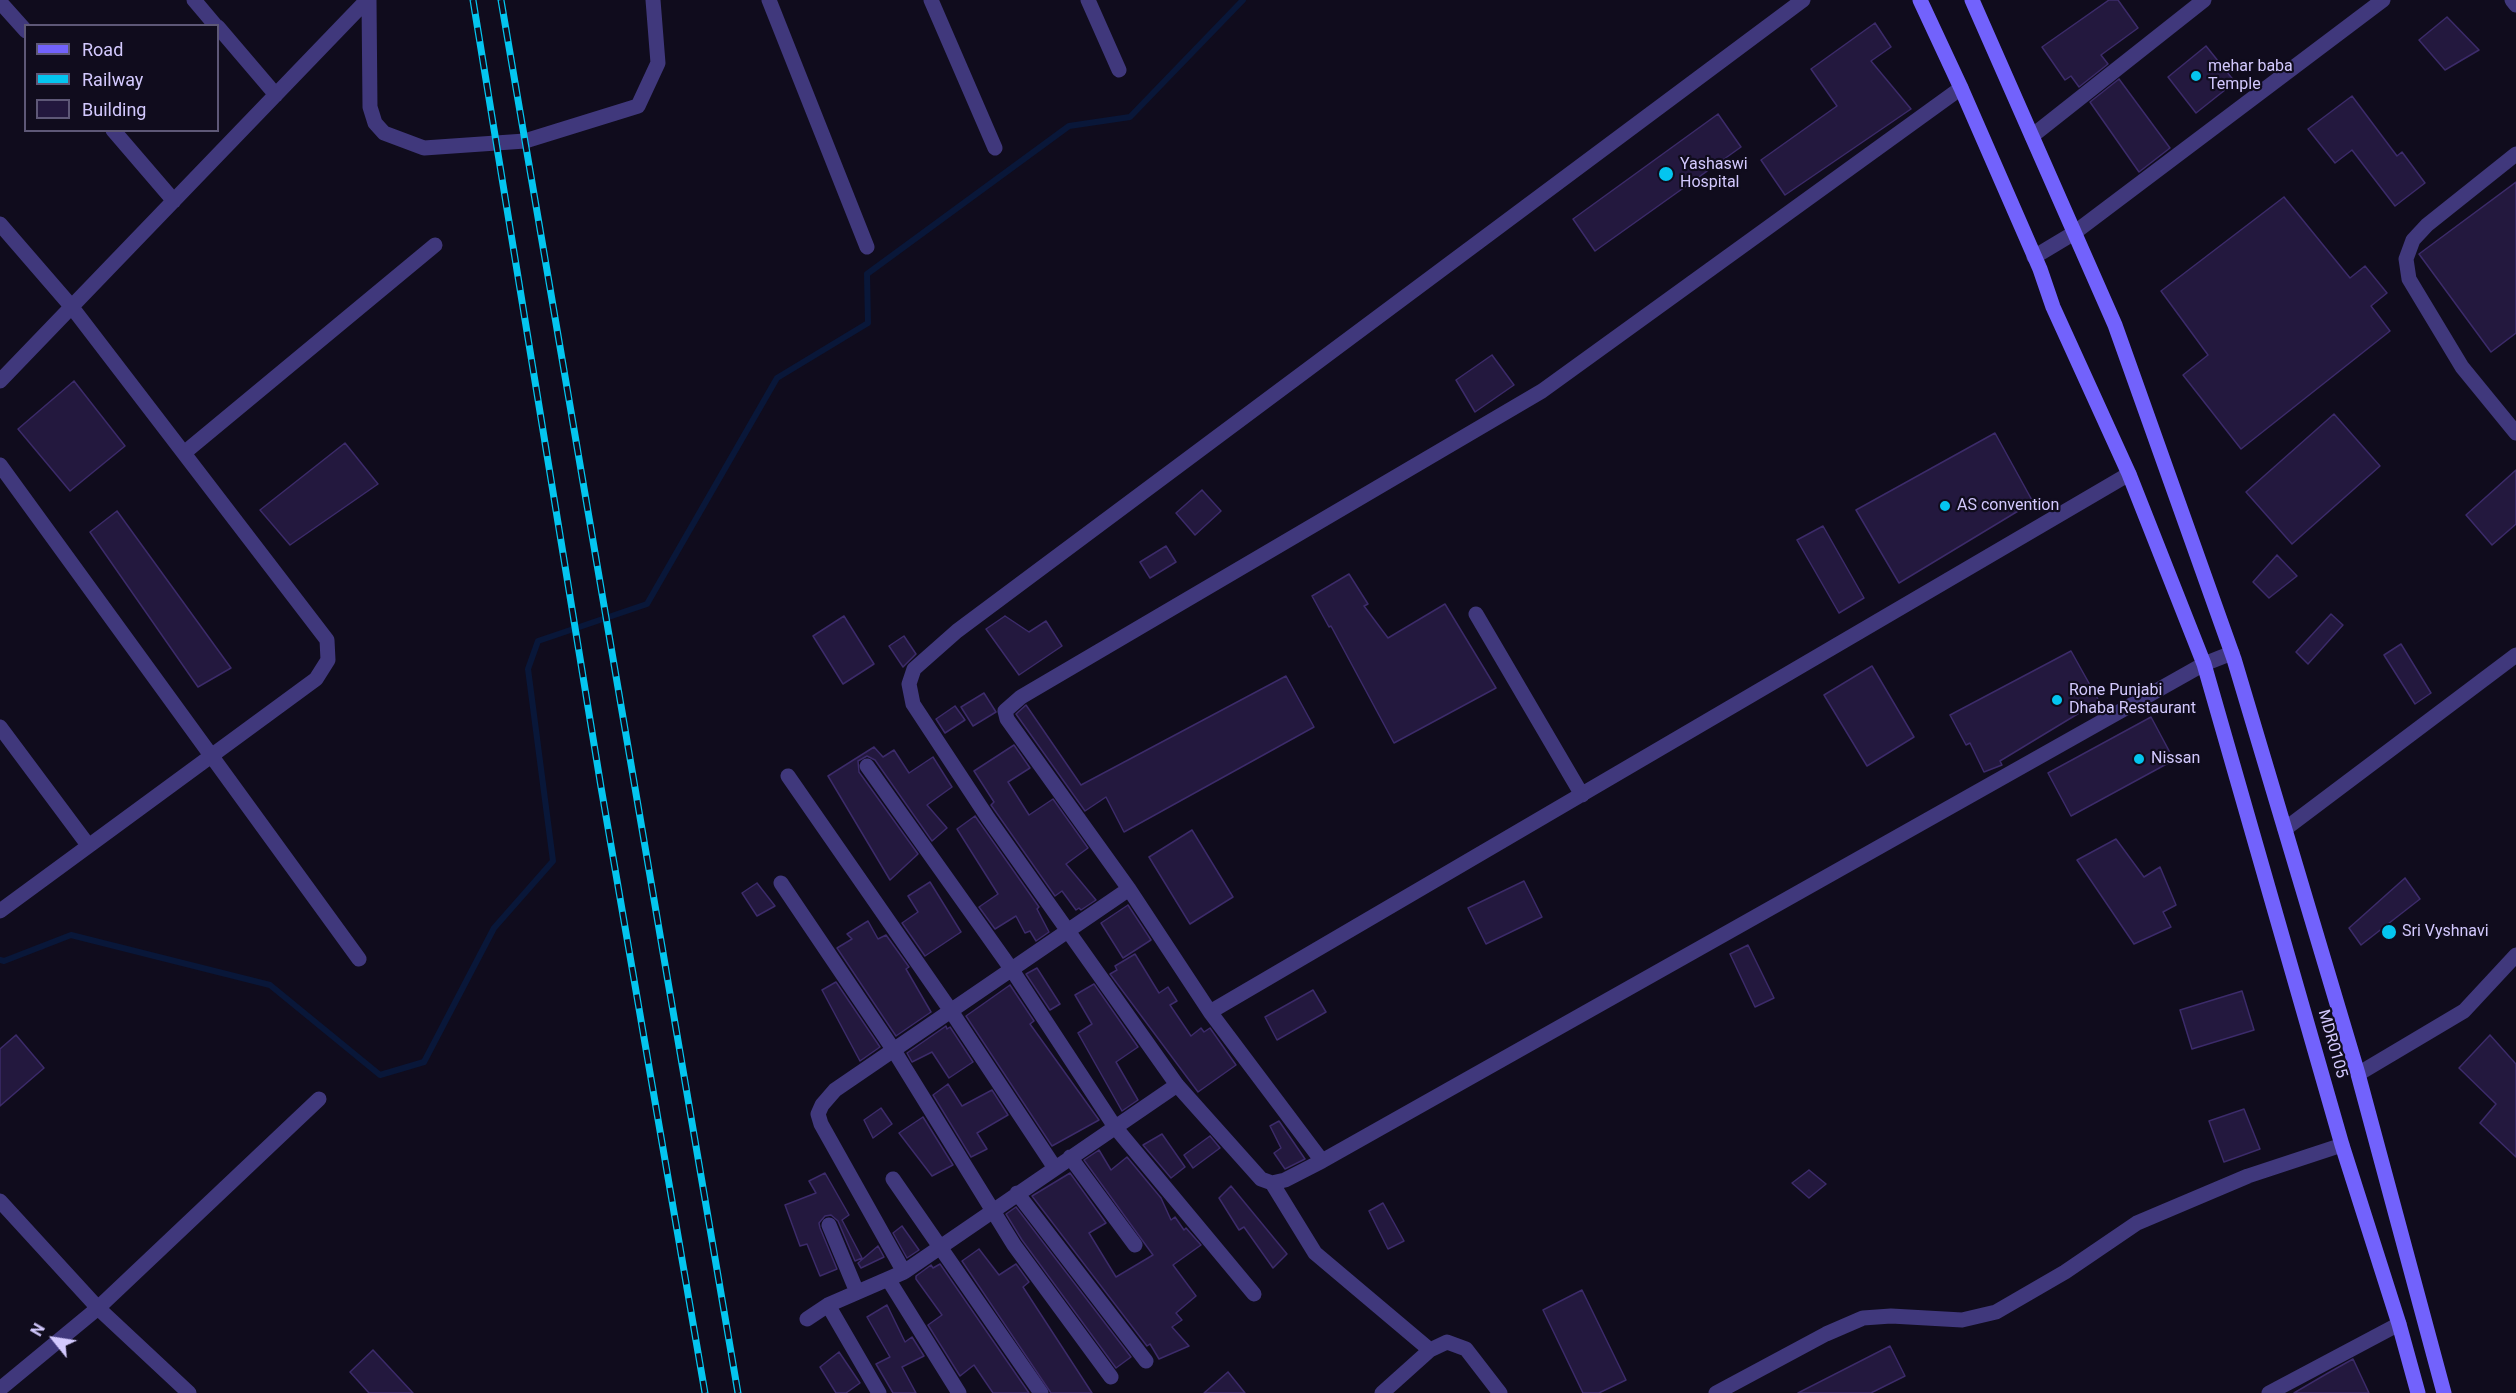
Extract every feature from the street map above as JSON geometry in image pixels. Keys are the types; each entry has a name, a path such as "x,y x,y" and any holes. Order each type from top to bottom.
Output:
{"main road":[{"name":"MDR0105","path":"1920,0 2034,257 2053,308 2129,474 2204,664 2342,1145 2399,1324 2418,1393"},
{"name":"MDR0105","path":"1972,0 2115,325 2232,653 2358,1074 2444,1393"}],"street":[{"path":"195,0 215,24"},
{"path":"368,0 370,107 375,123 384,133 424,148 525,141 638,106 658,63 653,0"},
{"path":"0,381 368,0"},
{"path":"769,0 867,247"},
{"path":"931,0 996,148"},
{"path":"1088,0 1119,70"},
{"path":"1803,0 957,631 914,669 909,684 913,704 988,818 1177,1085 1251,1171 1261,1179 1272,1183 1285,1180 1322,1161 2204,664 2232,653"},
{"path":"2032,136 2204,0"},
{"path":"2034,257 2074,233 2384,0"},
{"path":"2512,0 2516,5"},
{"path":"0,2 24,29"},
{"path":"219,28 276,95"},
{"path":"1322,1161 1210,1012 1129,889 1013,729 1005,711 1010,705 1542,391 1961,88"},
{"path":"115,132 174,201"},
{"path":"2516,154 2427,225 2413,240 2406,259 2409,279 2462,367 2516,433"},
{"path":"0,224 71,306 327,640 328,660 316,679 0,910"},
{"path":"184,453 435,245"},
{"path":"0,465 359,959"},
{"path":"1210,1012 2129,474"},
{"path":"1476,614 1582,795"},
{"path":"2285,829 2516,655"},
{"path":"0,727 88,845"},
{"path":"867,766 1012,970 1115,1127 1254,1294"},
{"path":"788,776 951,1011 1055,1168"},
{"path":"781,883 893,1049 994,1209 1014,1245 1111,1377"},
{"path":"904,1272 821,1124 818,1114 822,1105 835,1090 893,1049 1129,889"},
{"path":"2358,1074 2464,1011 2516,955"},
{"path":"807,1318 828,1305 904,1272 1177,1085"},
{"path":"0,1389 99,1308 319,1099"},
{"path":"1716,1393 1826,1334 1863,1318 1900,1316 1962,1320 1996,1312 2065,1272 2137,1223 2248,1176 2342,1145"},
{"path":"1070,1157 1135,1245"},
{"path":"893,1179 1041,1393"},
{"path":"1272,1183 1315,1253 1430,1350"},
{"path":"1017,1193 1146,1361"},
{"path":"0,1201 99,1308 189,1393"},
{"path":"829,1225 857,1292"},
{"path":"888,1279 959,1393"},
{"path":"828,1305 879,1393"},
{"path":"2269,1393 2399,1324"},
{"path":"1382,1393 1430,1350 1447,1342 1466,1349 1500,1393"}],"building":[{"path":"2109,0 2118,0 2138,28 2101,55 2108,64 2079,87 2071,76 2065,80 2042,47"},
{"path":"2447,17 2479,50 2445,70 2419,40"},
{"path":"1875,23 1891,47 1871,61 1911,109 1785,195 1761,160 1837,106 1811,69"},
{"path":"2206,46 2235,82 2196,113 2168,77"},
{"path":"2119,79 2170,148 2139,172 2090,102"},
{"path":"2352,96 2397,156 2402,152 2425,183 2395,206 2352,150 2335,163 2308,129"},
{"path":"1718,114 1741,147 1595,251 1573,219"},
{"path":"2516,182 2516,333 2491,352 2419,254"},
{"path":"2284,197 2350,278 2365,266 2387,293 2371,306 2390,331 2241,449 2183,375 2208,355 2161,291"},
{"path":"1492,355 1514,385 1475,412 1456,380"},
{"path":"74,381 125,446 70,491 18,429"},
{"path":"2334,414 2380,466 2292,544 2246,492"},
{"name":"AS convention","path":"1995,433 2033,502 1899,583 1856,510"},
{"path":"345,443 378,484 290,545 260,510"},
{"path":"2516,470 2516,524 2492,545 2466,515"},
{"path":"1202,490 1221,511 1195,535 1176,513"},
{"path":"117,511 231,668 198,687 90,532"},
{"path":"1823,526 1864,598 1839,613 1797,540"},
{"path":"1166,546 1176,562 1150,578 1140,562"},
{"path":"2277,555 2297,576 2269,598 2253,582"},
{"path":"1349,574 1368,604 1364,606 1388,638 1445,604 1496,688 1394,743 1331,626 1329,627 1312,596"},
{"path":"2331,614 2343,625 2308,664 2296,652"},
{"path":"844,616 874,664 843,684 813,636"},
{"path":"1005,616 1029,632 1046,621 1062,646 1019,675 986,629"},
{"path":"904,636 916,654 903,667 889,646"},
{"path":"2401,644 2431,693 2415,704 2384,655"},
{"path":"2071,651 2099,701 2000,761 2002,765 1984,772 1970,743 1966,745 1950,715"},
{"path":"1872,666 1914,737 1867,766 1824,695"},
{"path":"1286,676 1314,727 1124,832 1106,797 1085,811 1016,714 1026,705 1081,785"},
{"path":"984,693 996,712 973,726 961,707"},
{"path":"955,706 965,720 945,733 936,719"},
{"path":"2151,717 2174,760 2071,816 2048,773"},
{"path":"1014,745 1030,768 1008,782 1029,815 1053,799 1088,848 1066,864 1096,900 1081,910 1079,908 1076,910 1062,891 1055,896 991,805 994,802 974,771"},
{"path":"874,747 883,757 894,750 909,773 933,757 952,787 927,805 947,828 932,841 875,760 867,756 858,761 859,772 918,854 890,880 828,776"},
{"path":"975,816 1039,907 1037,909 1049,932 1036,941 1030,931 1025,933 1016,916 995,929 979,907 998,894 957,829"},
{"path":"1192,830 1233,897 1190,924 1149,857"},
{"path":"2116,839 2144,877 2160,867 2176,905 2163,912 2171,927 2134,944 2077,860"},
{"path":"2405,878 2420,899 2361,945 2349,928"},
{"path":"1524,881 1542,917 1486,944 1468,908"},
{"path":"930,882 961,932 925,956 902,923 918,912 908,896"},
{"path":"757,883 775,906 757,916 742,893"},
{"path":"1128,905 1151,940 1123,958 1101,923"},
{"path":"868,921 878,939 886,935 909,967 906,969 931,1012 896,1036 837,948 852,939 847,934"},
{"path":"1748,945 1774,998 1755,1007 1730,954"},
{"path":"1135,954 1159,993 1168,987 1177,1001 1170,1005 1191,1036 1201,1028 1204,1032 1210,1028 1236,1065 1198,1092 1110,974 1117,970 1115,966"},
{"path":"1037,968 1060,1004 1050,1010 1026,974"},
{"path":"836,982 880,1047 860,1061 822,990"},
{"path":"1094,984 1138,1047 1116,1062 1138,1100 1122,1111 1078,1033 1092,1024 1075,995"},
{"path":"1010,985 1034,1021 1030,1024 1099,1120 1052,1146 966,1016"},
{"path":"1313,990 1326,1012 1277,1040 1265,1017"},
{"path":"2242,991 2254,1030 2192,1049 2180,1010"},
{"path":"946,1026 947,1029 950,1027 973,1062 949,1078 932,1052 912,1062 907,1053"},
{"path":"16,1035 44,1068 0,1106 0,1049"},
{"path":"2490,1035 2516,1064 2516,1157 2480,1123 2496,1104 2459,1068"},
{"path":"948,1084 962,1106 992,1090 1008,1115 977,1133 987,1149 971,1157 933,1095"},
{"path":"881,1108 892,1124 873,1138 864,1120"},
{"path":"2244,1109 2260,1149 2224,1162 2209,1121"},
{"path":"923,1117 953,1165 932,1176 899,1133"},
{"path":"1279,1121 1305,1159 1285,1169 1274,1153 1281,1148 1270,1126"},
{"path":"1162,1134 1185,1167 1171,1178 1143,1145"},
{"path":"1210,1136 1220,1148 1193,1168 1184,1155"},
{"path":"1099,1150 1111,1170 1127,1157 1161,1198 1171,1220 1175,1217 1184,1230 1186,1228 1201,1245 1173,1265 1196,1296 1176,1313 1182,1320 1172,1327 1189,1346 1159,1359 1150,1344 1147,1346 1032,1196 1070,1173 1106,1223 1089,1233 1116,1277 1153,1255 1084,1160"},
{"path":"1809,1170 1826,1184 1809,1198 1792,1183"},
{"path":"825,1173 849,1215 842,1220 862,1258 855,1261 838,1221 831,1215 825,1216 819,1223 820,1228 837,1269 820,1276 807,1244 800,1246 785,1205 816,1193 809,1181"},
{"path":"1231,1186 1287,1254 1273,1268 1244,1227 1239,1230 1219,1198"},
{"path":"1383,1203 1404,1241 1388,1249 1369,1211"},
{"path":"1016,1207 1131,1357 1116,1368 1022,1240 1006,1214"},
{"path":"902,1226 919,1250 907,1258 893,1233"},
{"path":"878,1246 884,1257 861,1268 858,1263"},
{"path":"979,1249 999,1275 1016,1264 1029,1282 1023,1287 1092,1393 1051,1393 962,1261"},
{"path":"940,1264 1029,1393 993,1393 974,1365 960,1376 928,1325 942,1315 916,1279 916,1276 931,1265 933,1268"},
{"path":"1582,1290 1626,1380 1599,1393 1583,1393 1543,1310"},
{"path":"887,1305 905,1342 912,1337 924,1356 902,1367 916,1393 893,1393 876,1364 890,1357 867,1317"},
{"path":"1890,1346 1905,1376 1871,1393 1798,1393"},
{"path":"373,1350 413,1393 369,1393 350,1372"},
{"path":"839,1352 860,1383 846,1393 836,1393 820,1367"},
{"path":"2353,1359 2369,1393 2294,1393 2328,1373"},
{"path":"1228,1372 1245,1393 1204,1393"}],"waterway":[{"path":"0,960 4,961 71,935 270,985 380,1075 424,1062 494,928 553,861 528,669 538,641 647,604 777,378 868,323 867,274 1069,126 1130,117 1243,0"}],"railway":[{"path":"473,0 601,787 705,1393"},
{"path":"501,0 738,1393"}],"place":[{"name":"mehar baba Temple","path":"2196,76"},
{"name":"Yashaswi Hospital","path":"1666,174"},
{"name":"AS convention","path":"1945,506"},
{"name":"Rone Punjabi Dhaba Restaurant","path":"2057,700"},
{"name":"Nissan","path":"2139,759"},
{"name":"Sri Vyshnavi","path":"2389,932"}]}
